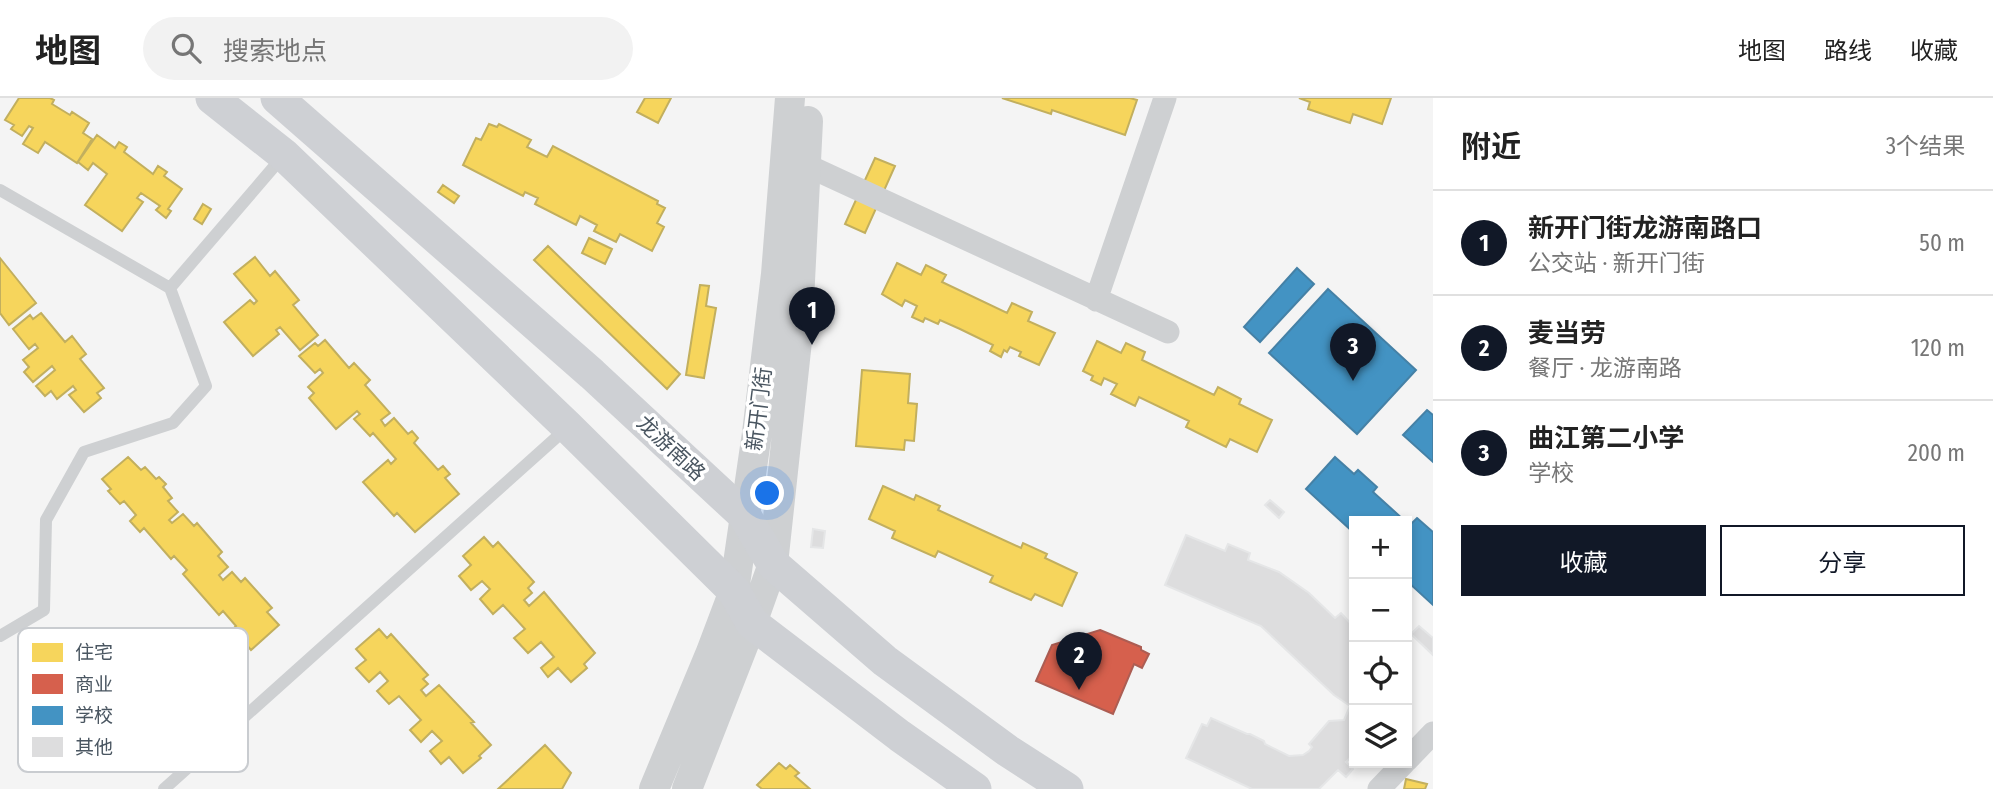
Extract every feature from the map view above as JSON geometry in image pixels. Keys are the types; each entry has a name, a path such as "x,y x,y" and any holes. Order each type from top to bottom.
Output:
{"main road":[{"path":"212,98 284,155 568,427 734,591 752,623 879,721 975,789"},
{"name":"龙游南路","path":"277,98 592,373 745,516 773,564 885,661 1008,751 1068,789"}],"street":[{"name":"新开门街","path":"654,789 734,591 776,274 790,98"},
{"name":"新开门街","path":"687,789 773,564 797,341 810,98"},
{"path":"1096,300 1165,98"},
{"path":"806,165 1168,332"},
{"path":"1379,789 1415,758 1433,733"}],"lane":[{"path":"170,288 284,155"},
{"path":"0,190 170,288 206,386 173,423 84,452 46,520 44,610 0,636"},
{"path":"248,714 568,427"},
{"path":"164,789 183,772"}],"building: 住宅":[{"path":"19,98 50,98 54,100 52,104 89,123 83,133 92,139 77,163 45,142 38,153 23,144 33,128 29,126 22,136 11,129 14,125 5,120"},
{"path":"645,98 671,98 658,123 637,112"},
{"path":"1002,98 1137,100 1125,135 1052,110 1051,114"},
{"path":"1299,98 1391,98 1382,124 1353,114 1350,123 1308,109 1310,102"},
{"path":"489,124 497,127 499,124 531,140 527,147 547,157 553,146 658,201 657,204 665,208 657,223 664,227 652,251 620,234 616,242 594,231 597,225 580,216 576,225 535,204 538,198 525,192 523,196 463,165 476,138 481,140"},
{"path":"97,135 115,148 119,142 127,147 124,152 153,174 158,166 167,172 164,176 182,189 168,209 171,211 166,218 156,210 160,206 141,193 137,198 143,202 122,231 85,205 107,174 93,163 88,170 78,162"},
{"path":"875,158 895,166 865,233 845,224"},
{"path":"443,185 459,196 454,203 438,192"},
{"path":"203,204 211,209 202,224 194,219"},
{"path":"589,238 612,249 605,264 582,253"},
{"path":"548,246 680,374 667,389 534,260"},
{"path":"255,257 270,276 275,271 299,300 293,305 318,335 300,350 280,327 276,330 279,334 253,356 224,322 250,300 254,304 257,301 234,274"},
{"path":"0,258 36,303 9,325 0,313"},
{"path":"897,263 921,275 926,265 946,275 942,282 1007,313 1012,303 1032,312 1028,321 1055,333 1039,365 1019,356 1021,352 1010,347 1007,352 1004,350 1001,357 990,351 993,345 940,320 938,324 925,318 923,322 912,317 917,306 905,300 902,306 882,294"},
{"path":"700,285 709,286 706,306 716,308 704,378 686,375"},
{"path":"41,313 65,342 72,336 86,354 80,359 104,388 97,393 101,398 84,412 69,395 76,390 73,386 57,399 51,391 45,396 36,386 55,370 52,366 33,382 24,372 29,367 23,360 38,348 35,344 29,349 13,329 30,315 33,319"},
{"path":"325,340 349,368 354,363 370,380 365,385 390,413 381,420 385,426 394,418 408,434 412,431 418,438 414,443 438,470 443,466 450,474 445,478 459,494 415,532 397,513 394,516 363,482 388,460 391,464 396,459 373,433 370,436 354,419 360,414 357,411 336,429 309,398 314,393 308,387 323,373 320,369 315,373 299,356 315,343 318,346"},
{"path":"1097,341 1121,353 1126,343 1145,352 1142,360 1214,395 1218,387 1241,399 1239,404 1272,420 1257,452 1230,439 1226,447 1186,427 1189,421 1139,397 1135,406 1111,394 1117,384 1104,378 1101,385 1091,380 1093,376 1083,371"},
{"path":"862,370 910,374 908,403 917,404 914,441 905,440 904,450 856,446"},
{"path":"128,457 141,470 145,467 156,479 159,477 166,484 163,487 172,498 168,501 178,512 169,520 172,523 183,514 194,526 197,523 222,552 218,556 228,567 219,575 223,580 232,572 241,582 245,578 272,608 267,612 279,625 251,650 248,646 248,628 234,628 236,626 223,611 219,615 183,574 187,570 174,556 171,559 144,528 140,532 130,521 136,515 124,501 120,504 108,491 111,489 102,479"},
{"path":"883,486 914,500 916,495 940,506 938,510 1021,548 1023,543 1047,554 1045,558 1077,573 1062,606 1035,594 1031,600 990,582 993,576 938,551 935,557 892,538 895,531 869,519"},
{"path":"484,537 493,547 498,542 534,582 528,588 532,593 524,600 529,606 544,592 595,653 584,664 587,668 571,682 558,668 548,677 541,668 554,657 541,642 528,653 514,638 525,629 503,605 493,614 480,599 490,589 482,581 471,590 459,576 471,565 463,556"},
{"path":"379,629 387,638 391,634 428,675 423,679 428,684 421,690 426,696 439,685 474,722 471,723 491,745 479,756 481,758 463,773 449,757 441,764 430,751 442,741 432,731 421,742 410,730 421,720 399,696 389,704 377,691 388,681 380,672 369,682 356,668 366,660 356,649"},
{"path":"545,745 571,773 562,789 498,789"},
{"path":"779,763 786,769 790,765 799,773 795,776 810,789 762,789 757,785"},
{"path":"1406,779 1427,784 1425,789 1404,789"}],"building: 商业":[{"path":"1100,630 1141,647 1141,650 1149,654 1142,668 1134,664 1113,714 1036,681 1052,645"}],"building: 学校":[{"path":"1297,268 1314,284 1260,342 1244,327"},
{"path":"1328,289 1416,370 1357,434 1269,353"},
{"path":"1427,410 1433,415 1433,462 1403,435"},
{"path":"1335,457 1354,474 1358,470 1377,487 1373,492 1399,516 1349,516 1349,528 1306,489"},
{"path":"1417,518 1433,532 1433,605 1412,586 1412,523"}],"building: 其他":[{"path":"1270,500 1284,512 1279,518 1265,505"},
{"path":"813,529 825,531 823,548 811,547"},
{"path":"1186,535 1225,551 1228,544 1250,553 1248,560 1279,572 1309,593 1335,618 1341,613 1349,622 1349,705 1334,695 1261,626 1165,585"},
{"path":"1419,626 1433,638 1433,655 1412,635"},
{"path":"1349,708 1349,759 1346,762 1349,768 1353,769 1346,777 1338,770 1319,789 1252,789 1186,758 1202,724 1207,726 1211,718 1250,734 1289,756 1303,755 1309,751 1312,747 1309,744 1329,721 1344,720"}],"place":[{"name":"新开门街龙游南路口","path":"812,345"},
{"name":"曲江第二小学","path":"1353,381"},
{"name":"麦当劳","path":"1079,690"}]}
